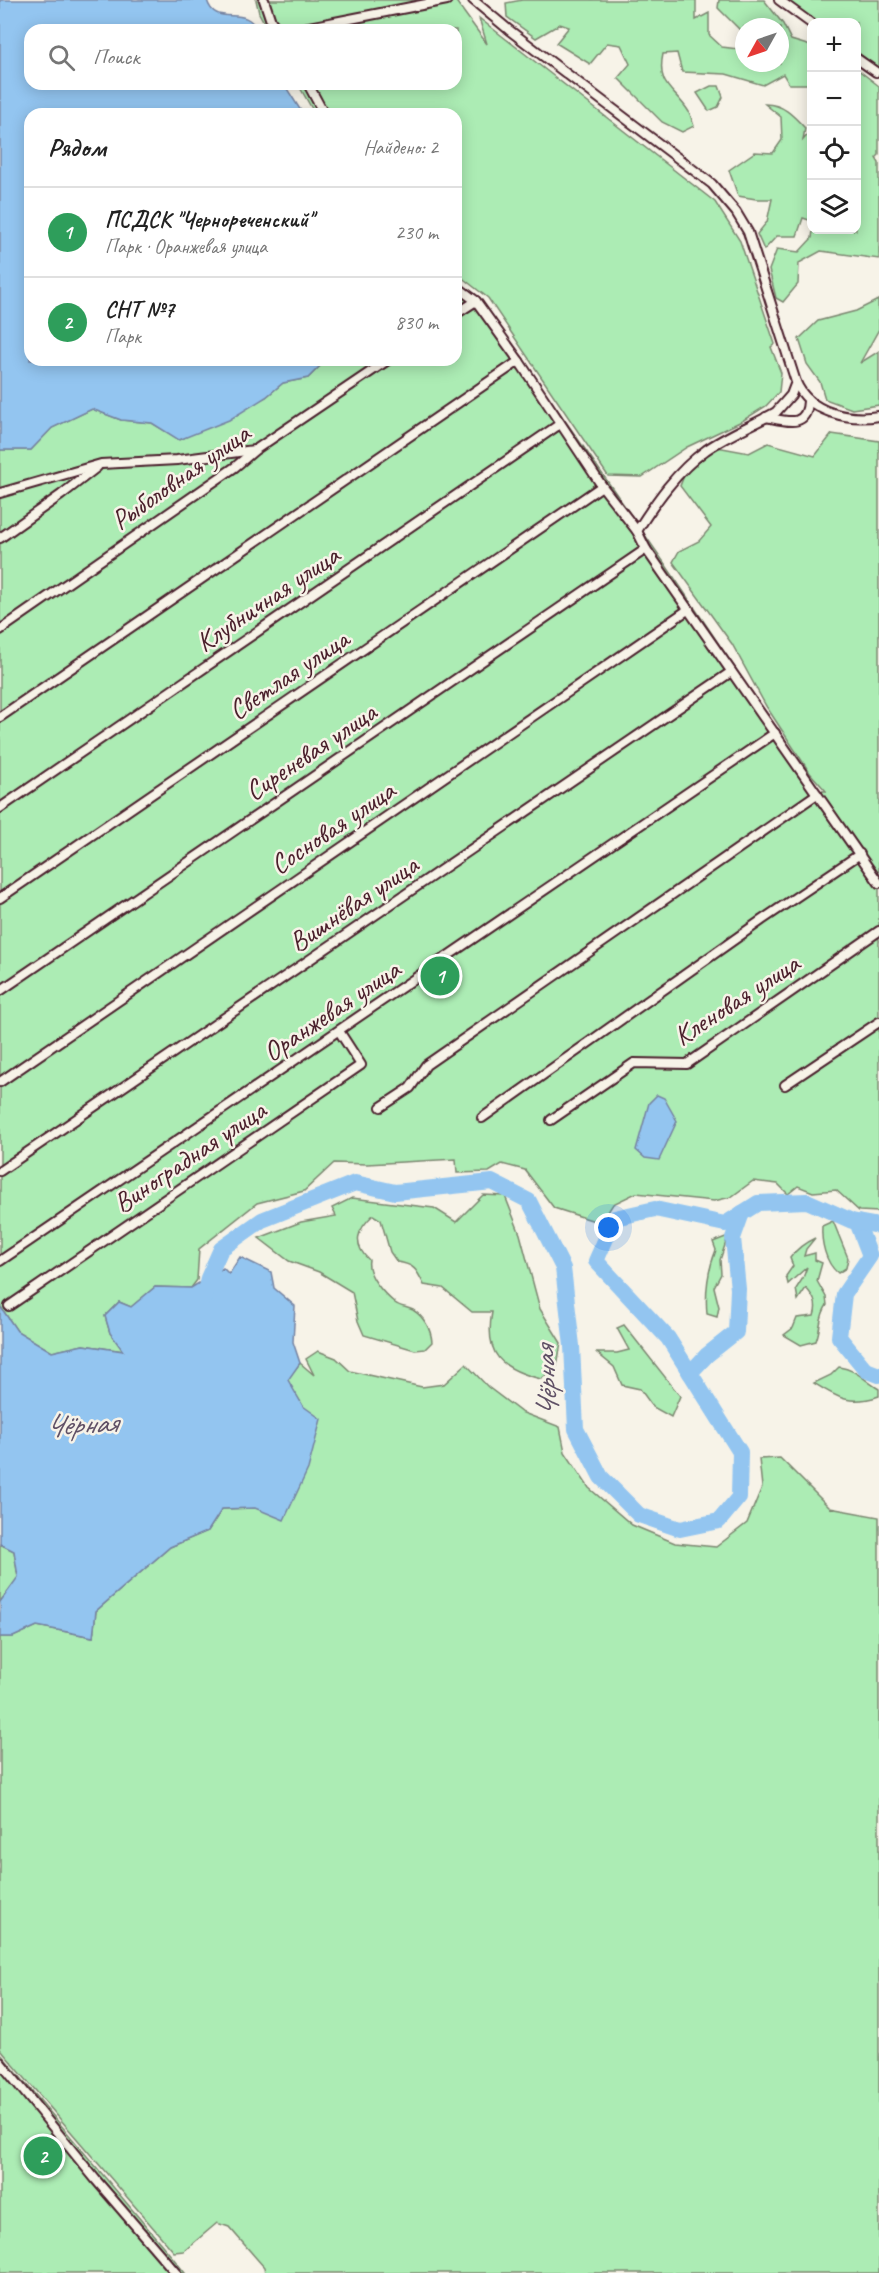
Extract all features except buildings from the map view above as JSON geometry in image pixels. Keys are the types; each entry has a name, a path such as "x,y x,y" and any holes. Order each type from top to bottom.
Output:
{"street":[{"path":"264,0 274,24"},
{"path":"325,24 447,0"},
{"path":"473,0 517,37 712,184 736,212 748,232 800,392 808,401 848,417 879,416"},
{"path":"779,0 807,20"},
{"path":"861,62 876,72"},
{"path":"311,90 321,108"},
{"path":"462,290 476,301 519,361 602,486 637,531 646,549 879,884"},
{"path":"462,310 476,301"},
{"path":"0,717 519,361"},
{"name":"Рыболовная улица","path":"0,630 235,467 255,450 379,366"},
{"path":"637,531 656,500 693,461 708,449 783,406 796,382"},
{"path":"766,417 787,422 797,421 803,418 807,411 808,401"},
{"name":"Клубничная улица","path":"0,808 560,424"},
{"path":"0,494 101,464 177,460 255,450"},
{"path":"0,538 101,464"},
{"name":"Светлая улица","path":"0,898 602,486"},
{"name":"Сиреневая улица","path":"0,991 646,549"},
{"name":"Сосновая улица","path":"0,1082 689,609"},
{"name":"Вишнёвая улица","path":"0,1171 731,672"},
{"name":"Оранжевая улица","path":"0,1261 775,733"},
{"path":"381,1107 410,1088 426,1065 817,794"},
{"path":"482,1118 762,920 860,854"},
{"name":"Кленовая улица","path":"551,1120 634,1063 687,1064 879,931"},
{"path":"785,1085 879,1022"},
{"name":"Виноградная улица","path":"9,1306 361,1065 339,1031"},
{"path":"0,2062 96,2180 176,2273"}],"green space":[{"path":"256,0 455,0 487,44 479,18 715,202 740,241 775,344 771,347 781,373 779,392 766,406 742,421 687,447 642,477 608,476 488,298 462,278 462,108 312,108 301,90 462,90 462,24 265,24"},
{"path":"522,0 696,0 696,20 709,13 709,35 722,47 735,49 735,72 789,72 789,36 791,40 807,45 807,84 789,84 783,74 763,85 726,74 682,72 677,53 663,54 664,81 684,104 694,126 682,132 662,122 618,78 630,64 621,45 607,43 590,64 556,43 569,27 560,24 536,38 507,17 506,3"},
{"path":"719,0 764,0 778,18 735,18 735,25 718,8"},
{"path":"785,0 879,0 879,69 861,55 861,18 810,18"},
{"path":"861,72 879,86 879,155 876,158 879,163 879,259 821,251 799,263 798,284 783,302 776,298 769,270 777,249 799,252 812,238 812,234 861,234"},
{"path":"711,86 719,86 723,97 718,107 709,111 697,93"},
{"path":"765,104 771,104 787,111 805,128 803,140 807,136 807,219 803,218 797,236 777,236 764,250 757,234 767,222 772,199 738,196 729,170 755,152 773,153 782,140 781,117"},
{"path":"462,284 479,297 663,561 818,791 826,791 810,773 766,706 732,644 673,562 679,551 699,541 711,527 680,486 685,473 717,447 749,453 768,443 815,456 832,434 879,441 879,1212 859,1211 836,1190 813,1192 798,1186 788,1194 778,1184 753,1181 731,1197 714,1201 636,1193 613,1204 601,1223 554,1208 525,1170 502,1164 489,1172 457,1173 456,1159 367,1164 334,1163 304,1191 257,1203 199,1249 197,1280 191,1288 155,1287 131,1307 119,1302 105,1316 110,1333 124,1351 83,1345 52,1352 17,1331 0,1306 0,450 31,450 52,428 92,409 121,420 152,423 180,440 266,397 283,383 308,378 320,366 462,366"},
{"path":"878,300 879,329 860,363 879,351 879,405 852,409 825,399 820,382 807,364 799,339 818,321 856,311"},
{"path":"483,1195 505,1196 520,1234 540,1309 561,1343 557,1366 541,1379 515,1370 499,1358 493,1349 491,1339 492,1312 472,1312 443,1288 424,1285 411,1266 397,1262 390,1252 381,1220 373,1215 360,1232 360,1248 369,1260 370,1272 381,1289 397,1304 417,1313 426,1324 432,1342 425,1349 415,1350 364,1335 358,1321 352,1292 319,1272 289,1261 259,1238 301,1222 336,1216 332,1208 352,1198 434,1208 456,1222"},
{"path":"833,1221 848,1258 846,1268 838,1273 827,1258 822,1238 822,1226"},
{"path":"728,1236 720,1260 721,1274 714,1287 719,1307 717,1317 707,1314 706,1306 709,1273 716,1250 713,1242"},
{"path":"815,1238 806,1249 804,1256 815,1253 815,1260 822,1263 817,1281 826,1297 827,1305 816,1341 801,1345 784,1335 793,1328 797,1318 814,1316 815,1304 811,1294 806,1288 798,1300 796,1289 807,1267 788,1284 786,1276 793,1266 790,1258 793,1254"},
{"path":"624,1325 680,1396 671,1417 653,1407 640,1389 622,1385 614,1367 597,1353 617,1353 629,1350 617,1328"},
{"path":"318,1351 336,1358 350,1371 422,1387 444,1384 466,1364 488,1387 521,1412 560,1427 565,1452 589,1488 632,1525 675,1543 716,1547 747,1523 762,1487 759,1459 780,1458 830,1508 879,1517 879,2273 265,2273 264,2267 229,2227 217,2223 184,2251 174,2252 0,2049 0,1637 13,1637 37,1626 93,1637 96,1611 170,1547 208,1531 222,1509 255,1508 303,1406 287,1380 300,1363 314,1375 306,1359"},
{"path":"839,1367 855,1373 879,1389 879,1396 860,1400 845,1399 814,1383 831,1375"},
{"path":"0,1544 14,1551 18,1578 0,1602"},
{"path":"0,2053 173,2258 185,2273 0,2273"}],"water":[{"path":"0,0 207,0 211,9 217,13 246,18 253,24 24,24 24,90 288,90 299,108 24,108 24,366 320,366 308,378 283,383 266,397 229,420 179,440 152,423 121,420 92,409 52,428 31,450 0,450"},
{"path":"657,1095 664,1098 677,1121 659,1160 645,1158 636,1150 649,1103"},
{"path":"240,1257 271,1272 274,1288 295,1306 293,1342 300,1363 288,1380 303,1406 321,1419 308,1469 284,1520 255,1508 222,1509 208,1531 170,1547 96,1611 93,1637 37,1626 13,1637 0,1637 0,1602 18,1577 14,1551 0,1544 0,1306 17,1331 52,1352 83,1345 123,1351 110,1333 105,1316 119,1302 131,1307 155,1287 191,1288 223,1268 229,1274"}],"waterway":[{"name":"Чёрная","path":"204,1298 208,1278 221,1249 262,1220 355,1183 395,1192 492,1182 529,1201 563,1268 572,1346 576,1429 601,1477 639,1515 680,1529 719,1521 739,1497 740,1452 668,1338 596,1261 615,1218 655,1209 725,1224 758,1203 807,1201 852,1221 879,1226"},
{"path":"690,1373 707,1355 736,1332 738,1289 733,1238 742,1213"},
{"path":"857,1222 870,1256 844,1294 839,1337 866,1370 879,1375"}],"place":[{"name":"ПСДСК \"Чернореченский\"","path":"440,976"},
{"name":"СНТ №7","path":"43,2156"}]}
